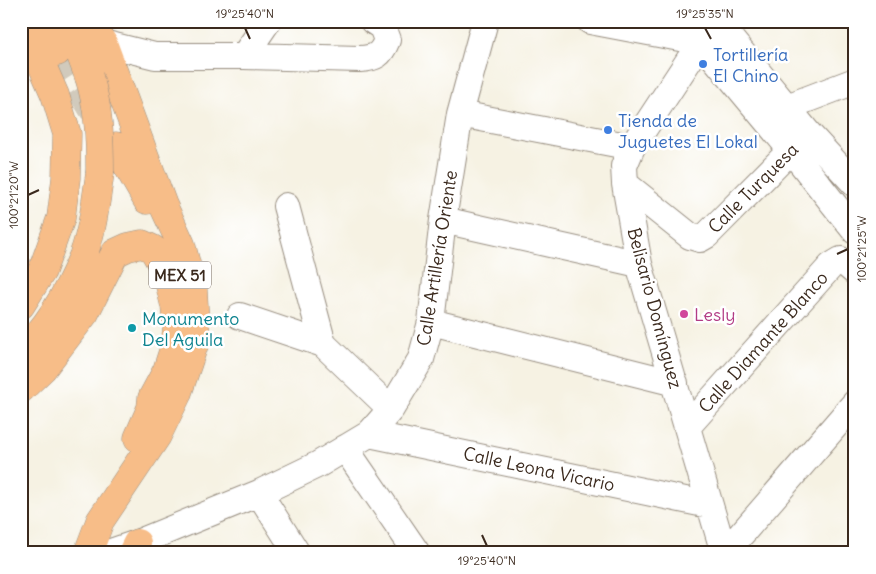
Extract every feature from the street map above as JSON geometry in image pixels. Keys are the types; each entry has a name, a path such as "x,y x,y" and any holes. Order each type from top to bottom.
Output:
{"main road":[{"path":"38,21 57,52"},
{"path":"21,352 34,340 59,304 84,255 94,212 100,173 100,135 94,92 77,45 65,21"},
{"path":"21,29 38,56 55,95 66,134 66,178 61,218 42,271 21,305"},
{"path":"95,32 163,205 181,244 193,290 196,339 177,395 157,436 100,521"},
{"name":"MEX 51","path":"116,146 151,207 179,266 186,304 185,340 171,385 160,404 151,408"},
{"path":"21,389 43,368 85,313 115,254 128,247 142,244 153,250 162,263 175,306 177,328 175,345 167,370 152,398 151,408 102,514 88,553"}],"street":[{"path":"244,56 268,21"},
{"path":"95,32 155,56 360,59 370,58 382,52 387,40 382,26 373,21"},
{"name":"Calle Artillería Oriente","path":"108,553 144,547 319,464 369,434 391,409 421,359 431,322 443,220 460,114 485,21"},
{"path":"590,21 708,28 787,107 800,141 855,184"},
{"path":"708,28 800,141 855,231"},
{"name":"Belisario Domínguez","path":"708,28 632,147 624,166 625,184 640,264 724,553"},
{"path":"787,107 855,81"},
{"path":"460,114 632,147"},
{"name":"Calle Turquesa","path":"625,184 690,236 700,239 707,235 800,141"},
{"path":"286,206 323,344"},
{"path":"443,220 640,264"},
{"name":"Calle Diamante Blanco","path":"687,427 831,266 848,266"},
{"path":"240,316 323,344 391,409"},
{"path":"431,322 675,383"},
{"path":"724,553 855,403"},
{"name":"Calle Leona Vicario","path":"369,434 709,505"},
{"path":"345,448 417,553"},
{"path":"259,493 297,553"}],"tunnel":[{"path":"57,52 97,116"}],"place":[{"name":"Tortillería El Chino","path":"703,64"},
{"name":"Tienda de Juguetes El Lokal","path":"608,130"},
{"name":"Lesly","path":"684,314"},
{"name":"Monumento Del Aguila","path":"132,328"}]}
